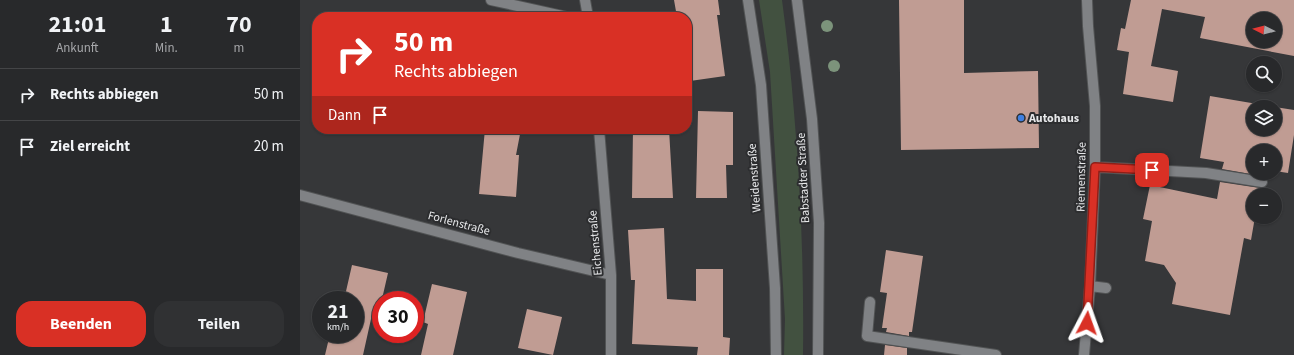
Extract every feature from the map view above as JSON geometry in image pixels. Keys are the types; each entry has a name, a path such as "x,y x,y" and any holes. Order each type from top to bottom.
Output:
{"street":[{"path":"491,0 545,12"},
{"path":"585,0 587,12"},
{"name":"Weidenstraße","path":"748,0 761,85 775,288 776,355"},
{"name":"Babstadter Straße","path":"797,0 812,118 818,216 818,355"},
{"name":"Riemenstraße","path":"1084,355 1090,286 1095,167 1095,106 1087,0"},
{"name":"Eichenstraße","path":"599,134 611,274 611,355"},
{"path":"1095,167 1206,173 1262,182"},
{"name":"Forlenstraße","path":"300,195 518,253 611,274"},
{"path":"1090,286 1106,288"},
{"path":"870,302 866,336 996,355"}],"green space":[{"path":"759,0 782,0 786,28 793,98 800,203 803,294 803,355 784,355 785,319 770,72"}],"building":[{"path":"674,0 718,0 720,15 717,15 725,76 692,81 692,12 676,12"},
{"path":"899,0 964,0 964,73 1038,71 1039,148 901,150"},
{"path":"1131,0 1294,0 1294,56 1252,48 1282,48 1282,12 1246,12 1246,47 1200,38 1205,17 1162,9 1151,66 1178,71 1173,102 1123,94 1129,52 1117,50 1121,28 1125,29"},
{"path":"1210,96 1246,102 1246,136 1282,136 1282,108 1294,110 1294,135 1288,173 1282,172 1282,144 1246,144 1246,173 1222,169 1224,162 1200,158"},
{"path":"698,111 733,112 733,165 726,165 727,198 696,198"},
{"path":"485,134 520,134 516,155 519,155 516,197 479,194"},
{"path":"633,134 669,134 673,198 632,198"},
{"path":"1220,182 1260,188 1246,188 1246,224 1254,224 1251,240 1244,238 1230,315 1172,304 1176,283 1164,265 1145,261 1152,221 1143,219 1150,185 1217,199"},
{"path":"664,228 667,299 696,301 696,269 723,269 723,337 730,338 729,355 697,355 698,347 632,344 635,280 631,280 628,230"},
{"path":"886,250 923,256 912,332 909,332 909,336 886,332 887,328 882,328 887,293 880,292"},
{"path":"352,265 388,273 384,291 372,291 372,314 363,355 325,355 328,343 364,343 364,291 346,291"},
{"path":"432,284 467,292 453,355 421,355 428,324 424,322"},
{"path":"527,309 562,317 553,355 518,348"},
{"path":"885,345 907,348 907,355 884,355"}],"place":[{"name":"Autohaus","path":"1021,118"}],"route":[{"path":"1087,323 1095,167 1152,170"}]}
